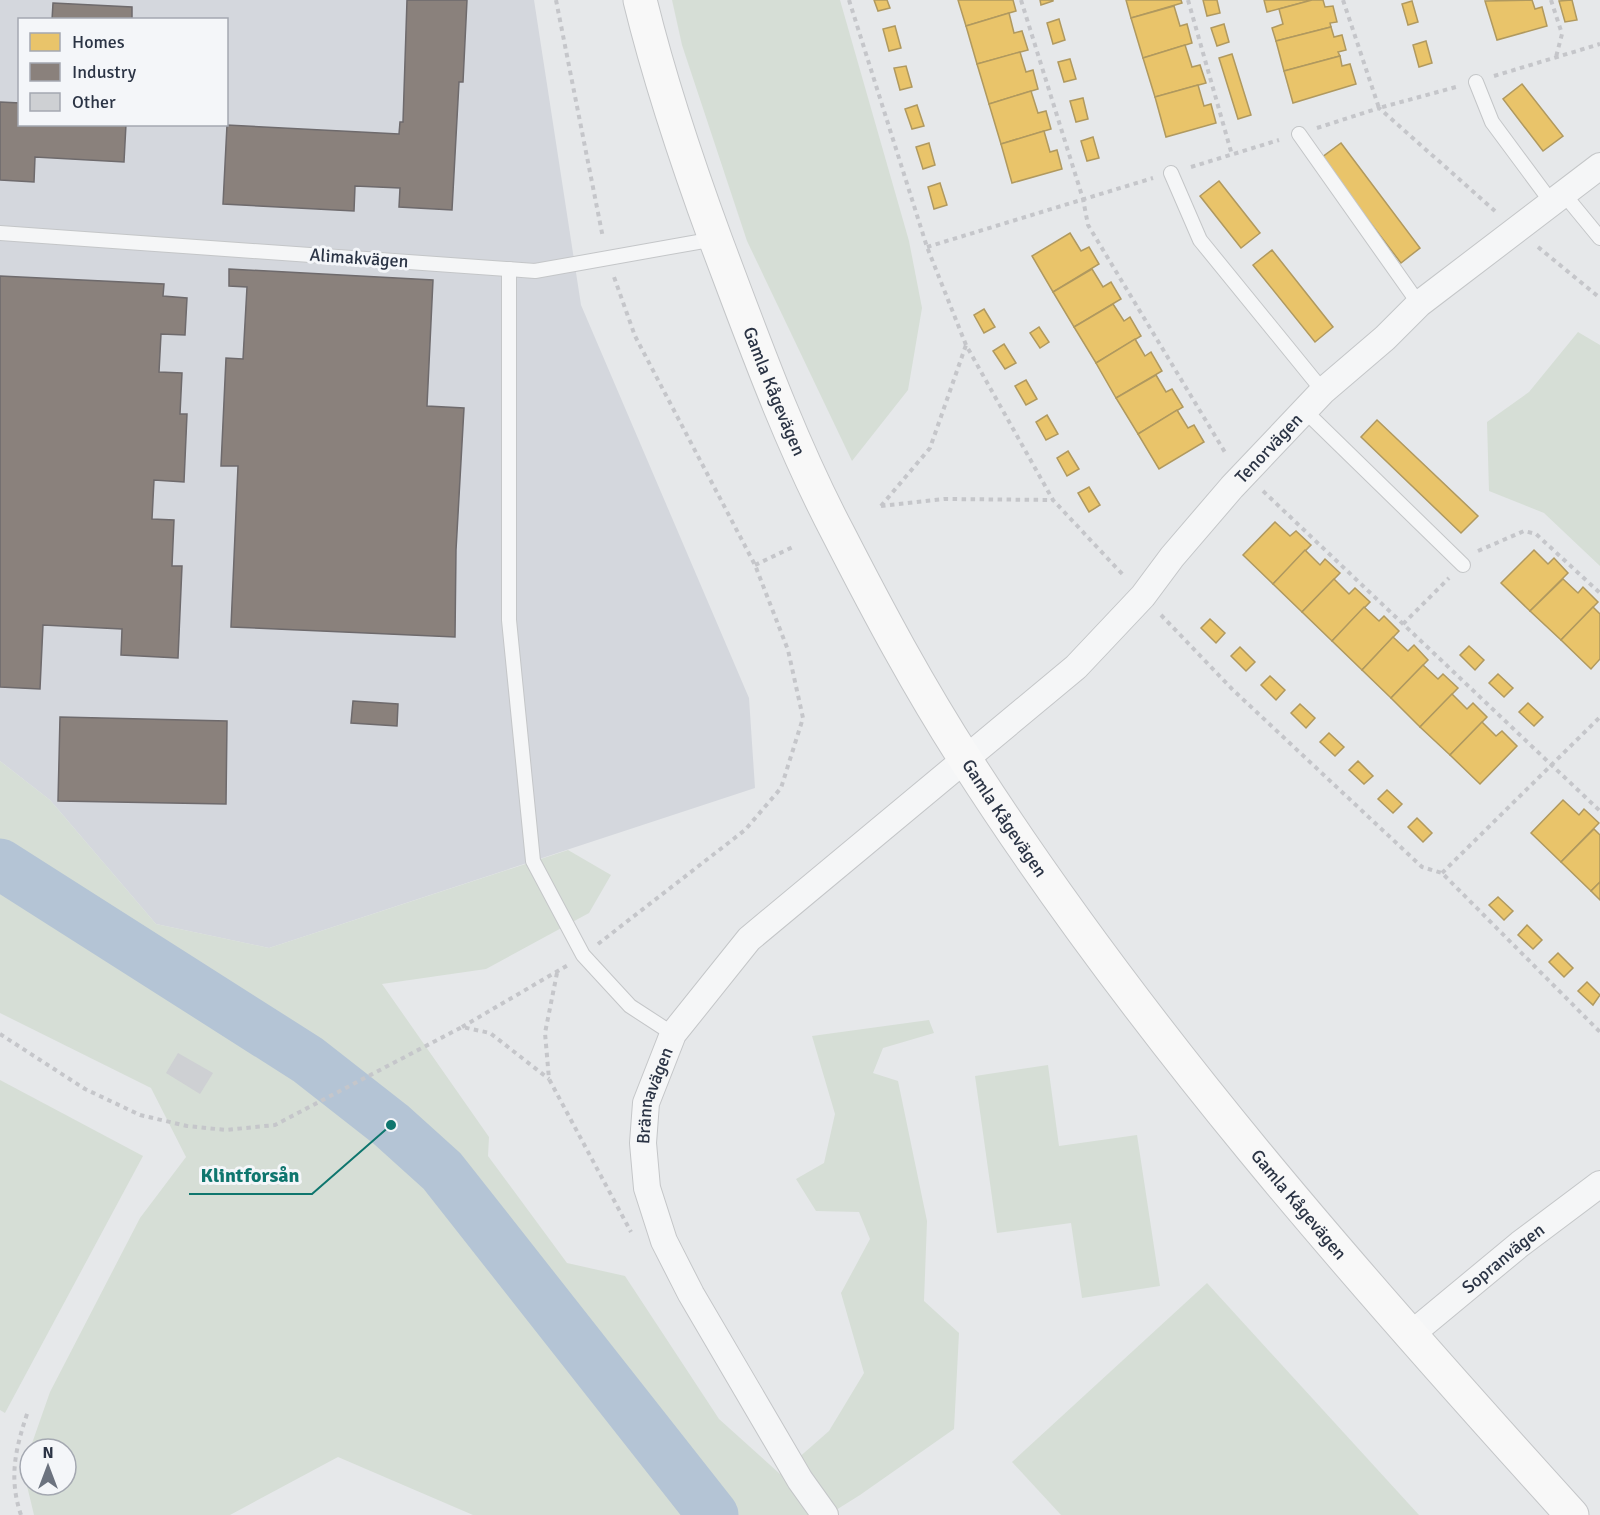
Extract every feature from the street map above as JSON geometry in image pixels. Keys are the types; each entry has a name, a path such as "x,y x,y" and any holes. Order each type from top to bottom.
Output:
{"street":[{"name":"Gamla Kågevägen","path":"640,0 652,52 692,180 746,323 835,529 896,643 966,760 1084,932 1202,1087 1409,1336 1572,1515"},
{"name":"Tenorvägen","path":"966,760 1077,667 1143,596 1172,557 1245,474 1323,391 1385,338 1419,304 1600,166"},
{"name":"Brännavägen","path":"825,1515 800,1480 691,1294 664,1241 646,1188 643,1143 646,1103 673,1034 749,939 966,760"},
{"name":"Sopranvägen","path":"1409,1336 1520,1244 1600,1184"}],"lane":[{"path":"1476,82 1492,122 1557,198 1600,238"},
{"path":"1299,134 1419,304"},
{"path":"1171,173 1200,240 1323,391"},
{"name":"Alimakvägen","path":"0,233 535,271 608,260 715,239"},
{"path":"509,269 509,620 533,861 584,955 630,1006 673,1034"},
{"path":"1304,410 1463,565"}],"path":[{"path":"556,0 608,260 635,336 755,565 788,650 803,718 781,788 745,830 604,940"},
{"path":"849,0 860,35"},
{"path":"1021,0 1083,199 1088,225 1226,453 1245,474 1600,811"},
{"path":"1188,0 1232,155"},
{"path":"1342,0 1379,108 1515,229 1600,298"},
{"path":"1551,0 1562,34 1555,58"},
{"path":"927,247 1379,108"},
{"path":"966,345 930,448 881,506 944,499 1053,500"},
{"path":"1403,624 1476,551 1524,531 1536,534 1600,592"},
{"path":"755,565 795,546"},
{"path":"1442,873 1600,717"},
{"path":"0,1034 86,1089 140,1115 186,1126 226,1130 275,1125 420,1050 557,973 545,1033 549,1079 490,1034 462,1027"},
{"path":"21,1515 13,1472 16,1445 28,1410"}],"shaded area":[{"path":"0,0 534,0 581,305 749,698 755,788 269,948 156,924 50,800 0,761"},
{"path":"672,0 840,0 909,241 922,308 908,390 852,461 747,241 682,45"},
{"path":"1578,332 1600,345 1600,566 1544,513 1489,491 1487,422 1529,392"},
{"path":"0,761 50,800 156,924 269,948 568,850 611,875 589,913 486,969 382,984 489,1137 488,1156 567,1263 625,1276 719,1419 780,1474 829,1431 864,1373 841,1293 870,1239 859,1212 816,1211 796,1179 824,1163 835,1114 812,1036 929,1020 934,1033 883,1048 873,1073 898,1081 927,1221 924,1301 959,1333 954,1429 828,1515 473,1515 338,1457 230,1515 34,1515 30,1497 78,1497 78,1437 34,1437 50,1392 140,1218 186,1157 151,1088 0,1013"},
{"path":"1048,1065 1059,1146 1137,1135 1160,1286 1082,1298 1071,1223 997,1233 975,1076"},
{"path":"0,1080 143,1156 5,1413 0,1410"},
{"path":"1207,1283 1419,1515 1061,1515 1012,1462"}],"building: Homes":[{"path":"874,0 887,0 890,8 878,11"},
{"path":"958,0 1013,0 1016,11 966,26"},
{"path":"1040,0 1053,0 1053,1 1041,5"},
{"path":"1126,0 1181,0 1182,3 1131,18"},
{"path":"1203,0 1217,0 1220,13 1207,16"},
{"path":"1264,0 1312,0 1267,12"},
{"path":"1312,0 1323,0 1325,7 1333,6 1337,22 1330,23 1331,27 1276,41 1272,28 1283,24 1279,9"},
{"path":"1532,0 1535,9 1542,7 1547,26 1497,40 1485,1"},
{"path":"1572,0 1577,20 1565,22 1559,1"},
{"path":"1412,1 1418,22 1408,25 1402,4"},
{"path":"1174,6 1180,26 1187,24 1192,43 1143,58 1131,18"},
{"path":"1009,13 1014,33 1022,31 1028,50 977,64 966,26"},
{"path":"1059,19 1065,40 1053,44 1047,23"},
{"path":"1224,24 1229,42 1217,46 1211,28"},
{"path":"895,26 901,48 889,51 883,29"},
{"path":"1331,27 1334,37 1342,35 1346,50 1338,52 1340,56 1284,71 1276,41"},
{"path":"1426,41 1432,63 1419,67 1413,45"},
{"path":"1185,45 1192,67 1200,65 1206,83 1155,97 1143,58"},
{"path":"1020,52 1026,72 1033,70 1038,89 989,104 977,64"},
{"path":"1232,54 1251,115 1238,119 1219,58"},
{"path":"1340,56 1342,66 1350,64 1356,84 1293,103 1284,71"},
{"path":"1070,59 1076,79 1064,82 1058,62"},
{"path":"906,66 912,87 900,90 894,68"},
{"path":"1522,84 1563,136 1543,151 1503,99"},
{"path":"1198,85 1204,106 1211,104 1216,123 1166,137 1155,97"},
{"path":"1031,91 1038,113 1046,111 1051,129 1001,144 989,104"},
{"path":"1083,98 1088,119 1076,122 1070,101"},
{"path":"917,105 924,126 912,129 905,109"},
{"path":"1044,131 1050,152 1057,150 1062,169 1012,183 1001,144"},
{"path":"1093,137 1099,158 1087,161 1081,141"},
{"path":"929,143 935,165 923,169 916,147"},
{"path":"1341,143 1420,248 1401,263 1321,158"},
{"path":"1219,181 1260,233 1241,248 1200,196"},
{"path":"940,183 947,205 934,209 928,187"},
{"path":"1070,233 1081,251 1089,247 1099,264 1053,292 1032,256"},
{"path":"1272,250 1333,327 1315,342 1253,265"},
{"path":"1092,269 1103,287 1111,282 1121,299 1074,327 1053,292"},
{"path":"1113,304 1124,321 1130,317 1141,336 1096,363 1074,327"},
{"path":"984,309 995,327 984,333 974,315"},
{"path":"1039,327 1049,342 1040,348 1030,333"},
{"path":"1135,339 1145,356 1151,352 1162,371 1116,398 1096,363"},
{"path":"1004,344 1016,363 1005,369 993,351"},
{"path":"1156,375 1166,392 1172,389 1183,407 1138,434 1116,398"},
{"path":"1026,380 1037,399 1026,405 1015,386"},
{"path":"1177,410 1188,428 1194,425 1204,442 1159,469 1138,434"},
{"path":"1047,415 1058,434 1046,440 1036,422"},
{"path":"1377,420 1478,516 1461,533 1361,437"},
{"path":"1068,451 1079,469 1067,476 1057,458"},
{"path":"1089,487 1100,505 1089,512 1078,493"},
{"path":"1275,522 1290,536 1296,531 1311,545 1273,584 1243,555"},
{"path":"1305,550 1320,565 1325,559 1340,573 1302,612 1273,584"},
{"path":"1534,550 1548,564 1554,558 1568,573 1530,611 1501,583"},
{"path":"1334,579 1349,594 1355,588 1370,602 1332,641 1302,612"},
{"path":"1563,579 1578,593 1583,587 1598,602 1561,640 1530,611"},
{"path":"1364,607 1379,621 1384,616 1399,631 1362,670 1332,641"},
{"path":"1593,607 1600,614 1600,659 1591,669 1561,640"},
{"path":"1210,619 1225,633 1216,643 1201,628"},
{"path":"1393,637 1408,651 1414,645 1428,660 1391,698 1362,670"},
{"path":"1469,646 1484,660 1475,670 1460,655"},
{"path":"1240,647 1255,662 1246,671 1231,656"},
{"path":"1423,665 1438,679 1443,674 1458,688 1420,727 1391,698"},
{"path":"1498,674 1513,688 1504,697 1489,683"},
{"path":"1270,676 1285,690 1276,700 1261,685"},
{"path":"1452,694 1467,709 1473,703 1487,717 1450,755 1420,727"},
{"path":"1528,703 1543,717 1534,726 1519,712"},
{"path":"1300,704 1315,718 1306,728 1291,713"},
{"path":"1482,722 1496,736 1502,731 1517,746 1480,784 1450,755"},
{"path":"1329,733 1344,747 1335,756 1320,742"},
{"path":"1358,761 1373,776 1364,784 1349,770"},
{"path":"1387,790 1402,804 1393,813 1378,799"},
{"path":"1563,800 1579,815 1584,809 1599,823 1561,862 1531,833"},
{"path":"1417,818 1432,833 1423,842 1408,827"},
{"path":"1594,829 1600,835 1600,882 1591,891 1561,862"},
{"path":"1600,882 1600,900 1591,891"},
{"path":"1498,897 1513,911 1504,920 1489,905"},
{"path":"1527,925 1542,940 1533,949 1518,935"},
{"path":"1558,953 1573,968 1564,977 1549,962"},
{"path":"1587,982 1600,995 1593,1005 1578,991"}],"building: Industry":[{"path":"407,0 467,0 463,82 459,82 452,210 399,207 400,188 355,186 354,211 223,204 228,125 399,134 400,122 403,122"},
{"path":"53,3 132,7 132,18 52,18"},
{"path":"0,102 18,103 18,126 126,126 124,162 35,157 34,182 0,180"},
{"path":"229,269 433,280 427,406 464,408 456,550 455,637 231,627 238,466 221,466 226,358 243,359 247,287 229,286"},
{"path":"0,276 164,284 163,296 187,298 185,335 161,334 159,372 182,373 180,414 187,414 184,482 154,480 152,519 174,520 172,566 182,566 178,658 121,655 122,629 43,625 40,689 0,687"},
{"path":"353,701 398,704 397,726 351,723"},
{"path":"60,717 227,721 226,804 58,801"}],"building: Other":[{"path":"178,1053 213,1073 200,1094 166,1073"}],"waterway":[{"path":"0,864 308,1060 391,1125 442,1171 713,1515"}],"place":[{"name":"Klintforsån","path":"391,1125"}]}
